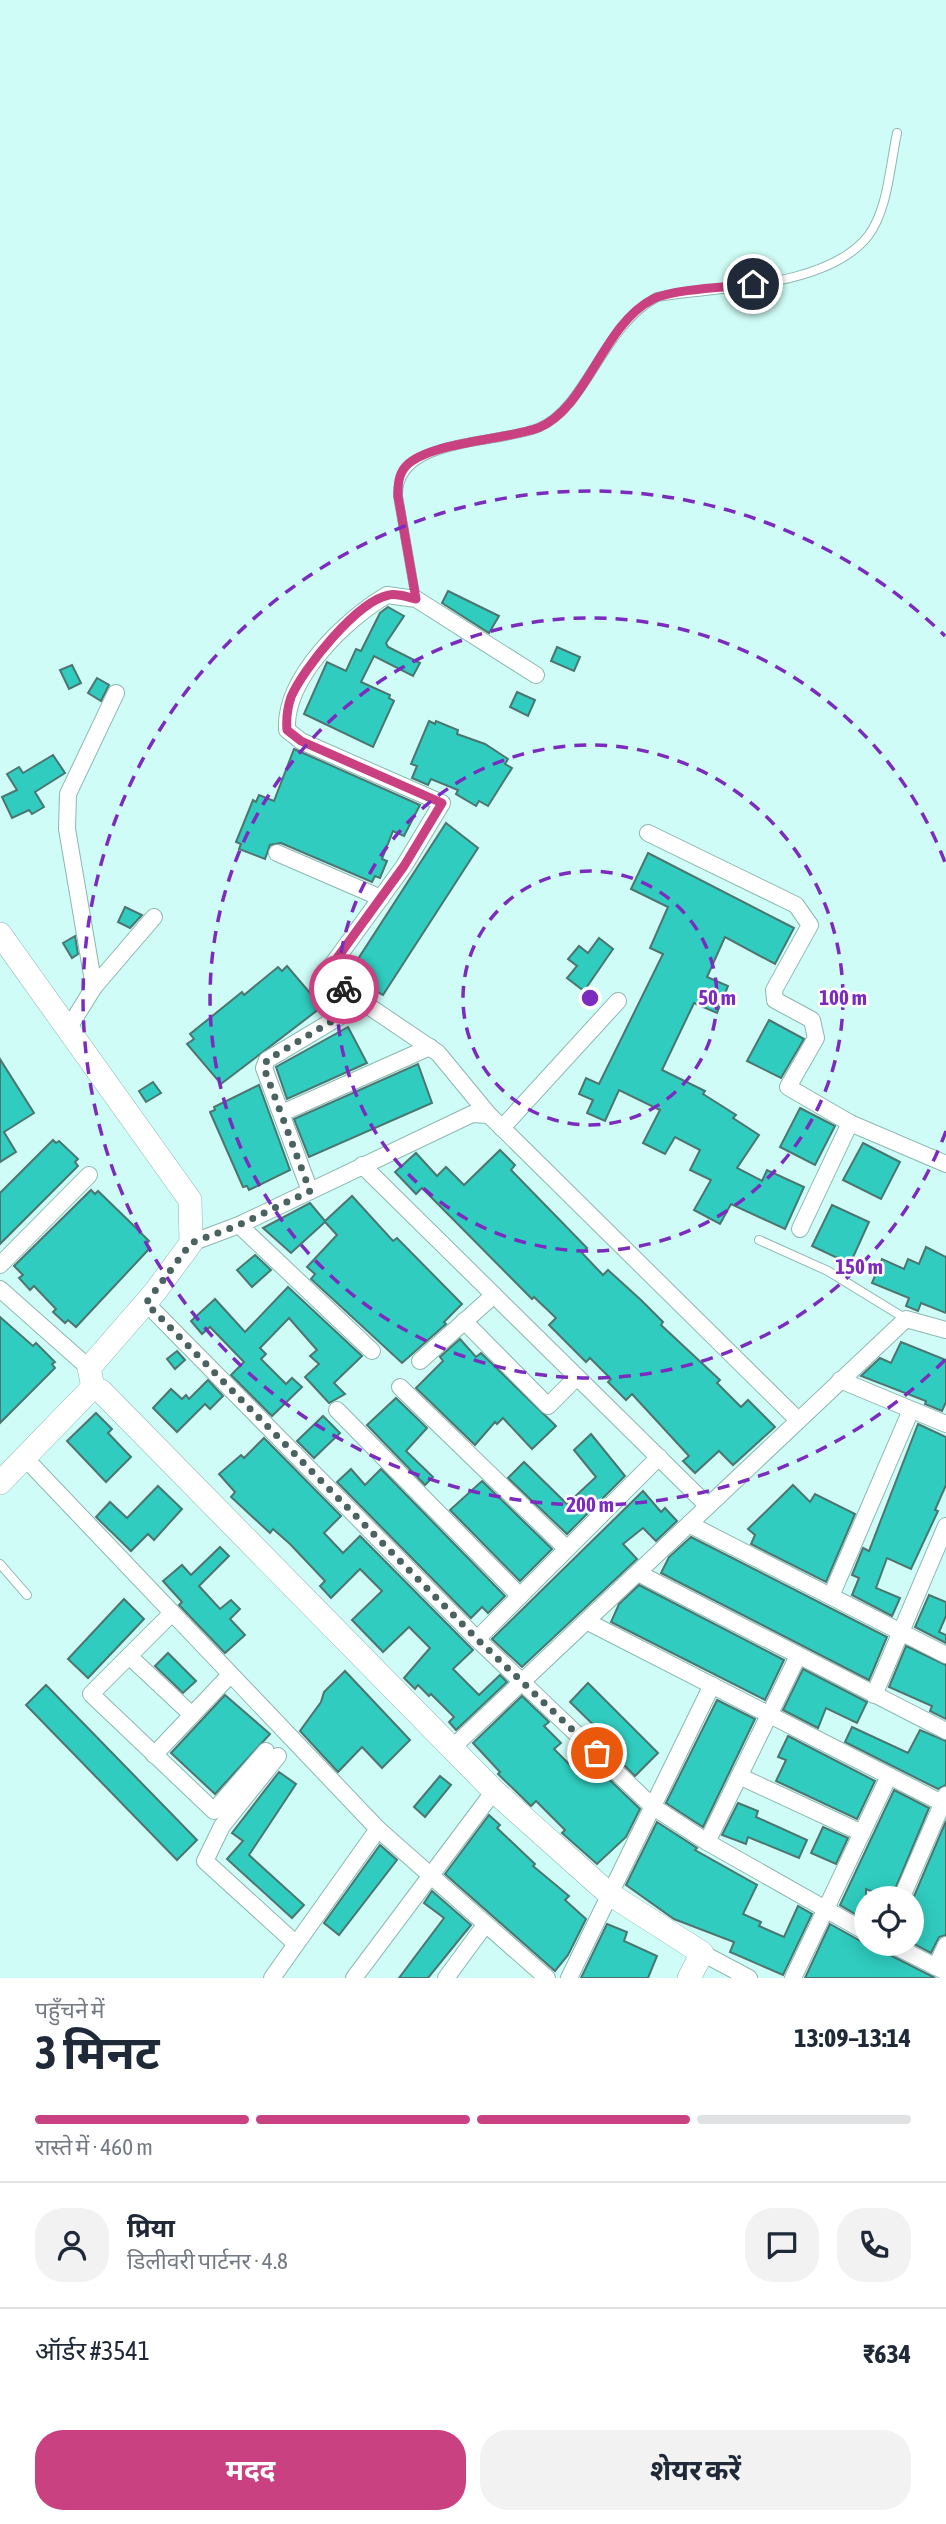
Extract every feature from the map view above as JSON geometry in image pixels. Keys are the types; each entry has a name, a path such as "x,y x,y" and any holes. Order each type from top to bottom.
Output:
{"street":[{"path":"536,675 416,599 387,595 335,634 292,695 286,714 287,730 301,741 442,803 381,898 324,976 430,1047 489,1115 797,1420"},
{"path":"94,988 66,829 68,794 116,693"},
{"path":"648,834 796,905 810,925 774,990 775,1000 812,1020 816,1038 788,1087 850,1123 946,1164"},
{"path":"277,853 381,898"},
{"path":"68,1029 94,988 153,917"},
{"path":"0,934 190,1200 191,1243"},
{"path":"502,1128 618,1001"},
{"path":"310,1191 282,1113 264,1074 267,1060 364,1002"},
{"path":"282,1113 430,1047"},
{"path":"0,1483 25,1458 91,1378 191,1243 239,1225 472,1114 489,1115"},
{"path":"800,1229 850,1123"},
{"path":"362,1165 708,1506"},
{"path":"0,1265 89,1175"},
{"path":"239,1225 372,1351"},
{"path":"0,1289 91,1378 495,1791 608,1893 702,1953 750,1978"},
{"path":"420,1361 494,1295"},
{"path":"146,1303 477,1639 652,1806 707,1842 854,1926"},
{"path":"452,1748 905,1319 946,1330"},
{"path":"464,1321 548,1406 577,1377"},
{"path":"840,1380 946,1424"},
{"path":"400,1387 567,1549"},
{"path":"337,1410 520,1596"},
{"path":"831,1596 911,1410"},
{"path":"477,1639 659,1457"},
{"path":"25,1458 378,1829 547,1978"},
{"path":"689,1524 946,1655"},
{"path":"874,1695 946,1526"},
{"path":"638,1573 946,1731"},
{"path":"172,1613 92,1694 214,1811 272,1754 222,1826 205,1861 295,1943"},
{"path":"587,1622 889,1776 944,1799 907,1886"},
{"path":"130,1656 192,1715"},
{"path":"707,1842 798,1656"},
{"path":"154,1755 230,1675"},
{"path":"569,1978 608,1893 712,1685"},
{"path":"740,1776 862,1833"},
{"path":"793,1978 889,1776"},
{"path":"359,1977 495,1791"},
{"path":"272,1978 378,1829"},
{"path":"446,1978 485,1925"},
{"path":"914,1956 941,1970 946,1945"},
{"path":"689,1978 702,1953"}],"lane":[{"path":"416,599 398,496 398,481 406,466 424,454 538,428 559,416 620,327 637,308 657,297 800,278 853,250 869,234 881,206 897,133"},
{"path":"759,1240 828,1271 905,1319"},
{"path":"0,1564 27,1595"}],"building":[{"path":"448,591 499,616 489,633 442,603"},
{"path":"388,607 404,616 386,643 388,647 420,663 413,676 374,656 361,682 390,695 389,698 394,701 373,747 304,714 327,662 346,671 356,649 361,651 380,613"},
{"path":"557,647 580,657 574,671 551,661"},
{"path":"72,665 81,683 69,689 60,670"},
{"path":"97,678 109,685 101,701 88,693"},
{"path":"517,692 535,700 528,716 510,707"},
{"path":"429,721 458,730 457,734 485,744 508,759 505,764 512,768 488,806 479,801 476,806 456,794 458,790 431,779 428,785 412,778 417,766 411,764"},
{"path":"294,749 420,805 404,836 393,831 382,859 387,861 380,878 375,876 372,882 281,843 270,845 265,859 239,849 241,844 236,842 253,800 256,802 259,795 274,801"},
{"path":"53,755 65,773 35,792 44,807 32,814 29,810 12,818 2,797 17,790 7,774 19,767 23,773"},
{"path":"446,823 478,848 383,995 347,976"},
{"path":"648,853 794,928 775,964 725,937 707,977 728,986 717,1013 694,1003 662,1070 705,1091 703,1094 736,1115 733,1118 759,1135 737,1168 762,1181 767,1170 804,1187 785,1229 731,1204 720,1224 694,1210 711,1180 690,1170 700,1150 675,1137 665,1154 643,1143 660,1110 619,1090 605,1121 587,1113 593,1100 579,1094 586,1078 599,1084 663,954 650,948 668,907 631,889"},
{"path":"125,907 142,915 130,928 118,922"},
{"path":"75,936 78,954 72,958 63,943"},
{"path":"599,938 613,949 584,991 567,978 577,966 568,959 579,946 588,953"},
{"path":"287,966 316,1000 314,1002 319,1009 221,1084 187,1044 194,1039 190,1034 242,992 244,995 278,967 282,971"},
{"path":"769,1020 804,1039 781,1078 747,1061"},
{"path":"348,1027 367,1063 287,1099 276,1067"},
{"path":"0,1059 34,1113 4,1132 16,1152 0,1162"},
{"path":"418,1064 432,1103 309,1157 294,1119"},
{"path":"153,1082 161,1093 146,1102 139,1091"},
{"path":"259,1085 290,1170 249,1190 247,1186 243,1187 210,1112 215,1110 214,1107"},
{"path":"800,1108 835,1126 815,1165 780,1147"},
{"path":"53,1140 56,1143 59,1141 78,1159 75,1162 78,1166 0,1244 0,1193"},
{"path":"863,1143 900,1162 881,1199 843,1180"},
{"path":"500,1150 515,1165 511,1170 587,1248 582,1253 603,1275 608,1270 641,1300 663,1322 661,1325 720,1380 717,1383 741,1407 748,1400 775,1427 733,1465 719,1451 695,1473 683,1461 689,1456 632,1394 626,1400 608,1382 611,1379 590,1358 586,1362 549,1325 556,1318 534,1297 532,1299 422,1188 416,1194 395,1172 416,1153 437,1176 446,1167 464,1185"},
{"path":"91,1190 95,1194 98,1191 131,1223 149,1241 146,1244 150,1248 76,1327 68,1320 65,1323 53,1312 56,1309 34,1286 30,1290 19,1278 23,1275 14,1266"},
{"path":"352,1196 393,1241 397,1238 462,1304 444,1322 446,1324 402,1363 311,1279 315,1274 307,1267 337,1235 325,1222 291,1253 263,1228 310,1203 325,1221"},
{"path":"832,1205 869,1222 850,1264 812,1246"},
{"path":"926,1247 946,1257 946,1313 921,1303 918,1311 906,1306 909,1298 872,1283 882,1259 904,1269 908,1259 919,1264"},
{"path":"255,1255 271,1270 252,1287 237,1270"},
{"path":"288,1287 362,1356 334,1383 345,1394 329,1403 305,1377 319,1364 310,1356 317,1350 289,1318 260,1348 266,1354 261,1359 286,1384 292,1378 302,1387 272,1416 231,1375 244,1362 210,1327 202,1334 191,1321 215,1299 245,1332"},
{"path":"0,1317 33,1346 36,1343 55,1362 52,1364 55,1368 0,1423"},
{"path":"460,1339 476,1357 481,1353 556,1426 532,1449 503,1418 497,1424 495,1422 475,1445 416,1388 443,1361 440,1357"},
{"path":"901,1342 946,1360 946,1402 942,1411 925,1404 926,1401 861,1376 880,1358 891,1363"},
{"path":"177,1351 185,1360 175,1369 167,1359"},
{"path":"208,1380 223,1396 210,1409 205,1404 177,1432 153,1408 171,1389 182,1399 186,1395 189,1399"},
{"path":"396,1398 427,1428 406,1451 433,1477 425,1485 367,1425"},
{"path":"96,1413 112,1429 108,1433 131,1457 106,1482 67,1441"},
{"path":"323,1416 340,1433 314,1458 297,1441"},
{"path":"918,1424 946,1437 946,1485 935,1510 938,1511 911,1569 887,1558 876,1588 900,1598 892,1616 852,1595 859,1578 852,1575 863,1548 869,1551"},
{"path":"591,1434 625,1476 567,1534 508,1478 524,1462 567,1504 596,1477 574,1450"},
{"path":"264,1438 341,1516 324,1533 343,1553 360,1536 473,1650 453,1669 479,1695 500,1675 507,1682 456,1730 449,1722 454,1717 431,1694 429,1696 418,1685 415,1689 404,1678 430,1648 409,1627 383,1652 352,1620 382,1591 360,1569 331,1598 320,1586 325,1581 290,1544 273,1529 270,1533 231,1497 235,1492 219,1474 241,1455 244,1458"},
{"path":"351,1469 365,1485 381,1469 505,1596 488,1613 482,1607 471,1618 337,1482"},
{"path":"482,1481 552,1549 520,1581 450,1510"},
{"path":"793,1485 810,1502 815,1494 855,1514 826,1582 751,1544 755,1535 748,1529"},
{"path":"158,1486 182,1509 154,1540 148,1534 131,1551 96,1517 110,1502 127,1518"},
{"path":"643,1491 661,1512 665,1508 677,1521 656,1541 643,1528 623,1544 637,1559 522,1667 492,1639"},
{"path":"691,1537 887,1637 869,1680 661,1573 669,1557"},
{"path":"220,1547 229,1556 199,1586 220,1609 231,1600 240,1609 230,1619 245,1635 225,1653 179,1605 182,1602 163,1581 182,1565 191,1575"},
{"path":"639,1585 784,1660 765,1700 611,1622 619,1604"},
{"path":"929,1595 946,1602 946,1616 939,1632 946,1635 946,1643 915,1627"},
{"path":"124,1599 144,1619 88,1678 68,1659"},
{"path":"906,1646 946,1665 946,1719 930,1711 932,1706 889,1687"},
{"path":"168,1653 196,1681 183,1693 155,1666"},
{"path":"803,1669 867,1702 857,1723 826,1708 818,1728 783,1710"},
{"path":"345,1671 410,1740 382,1768 362,1747 338,1772 300,1731 321,1702 324,1692"},
{"path":"588,1683 658,1753 635,1776 606,1747 611,1742 570,1702"},
{"path":"46,1685 197,1840 177,1860 26,1705"},
{"path":"225,1695 270,1734 215,1794 171,1753"},
{"path":"522,1696 549,1722 544,1726 561,1743 554,1749 579,1774 591,1762 640,1809 626,1837 597,1864 562,1833 565,1830 536,1801 531,1806 498,1774 500,1772 473,1743"},
{"path":"717,1700 755,1719 703,1827 666,1803"},
{"path":"852,1727 908,1753 920,1730 946,1741 946,1785 938,1789 845,1742"},
{"path":"788,1736 875,1781 857,1819 776,1781 786,1760 778,1757"},
{"path":"279,1772 296,1784 249,1855 304,1905 292,1918 227,1859 243,1841 232,1833"},
{"path":"440,1776 451,1785 425,1817 414,1807"},
{"path":"894,1790 929,1808 896,1886 854,1886 854,1913 840,1905"},
{"path":"738,1803 758,1811 756,1817 807,1840 799,1858 748,1837 746,1844 722,1835"},
{"path":"489,1815 500,1825 497,1828 535,1864 533,1866 569,1896 565,1900 586,1919 568,1955 555,1971 445,1874"},
{"path":"946,1821 946,1935 939,1937 931,1953 924,1949 924,1886 918,1886"},
{"path":"657,1822 697,1848 695,1850 757,1885 743,1914 761,1922 759,1926 784,1937 798,1906 812,1914 783,1975 730,1952 734,1942 674,1919 626,1885"},
{"path":"823,1827 848,1838 836,1864 811,1853"},
{"path":"380,1845 397,1860 339,1935 324,1923"},
{"path":"432,1891 471,1925 428,1978 399,1978 444,1918 424,1903"},
{"path":"607,1924 627,1932 624,1941 657,1956 648,1978 581,1978"},
{"path":"830,1924 854,1937 854,1956 892,1956 935,1978 805,1978"}],"way so far":[{"path":"344,989 364,1002 267,1060 264,1068 264,1074 282,1113 310,1191 239,1225 191,1243 146,1303 477,1639 597,1753"}],"route":[{"path":"344,989 324,976 404,866 442,803 301,741 287,730 286,714 292,695 335,634 387,595 416,599 398,496 398,481 406,466 424,454 538,428 559,416 620,327 637,308 657,297 753,284"}]}
